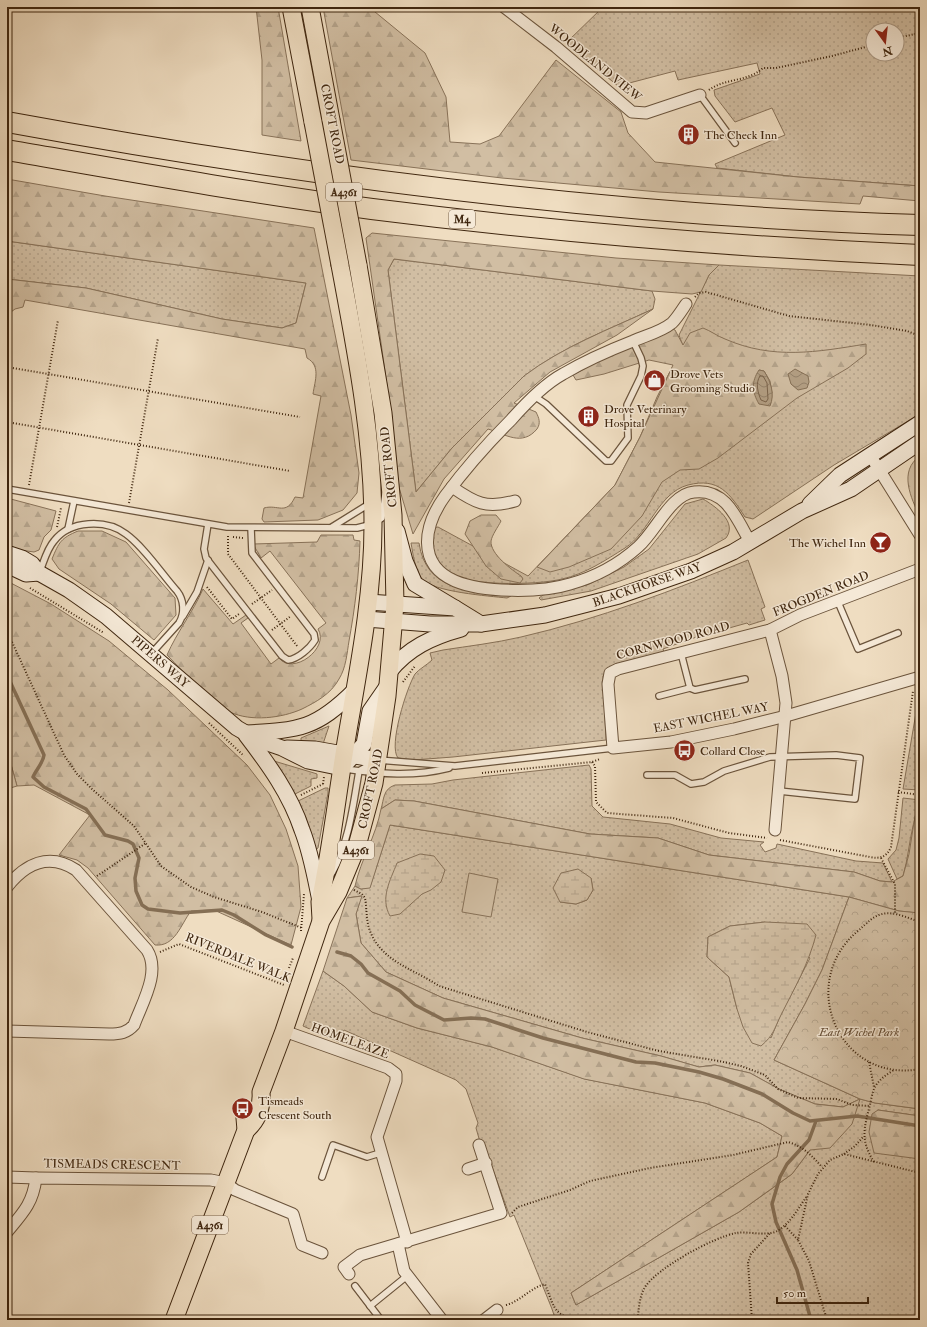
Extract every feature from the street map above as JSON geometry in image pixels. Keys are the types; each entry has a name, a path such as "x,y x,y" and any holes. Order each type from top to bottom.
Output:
{"highway":[{"path":"7,122 145,148 388,182 663,211 864,224 920,225"},
{"name":"M4","path":"7,150 210,185 373,209 580,231 822,251 920,254"}],"main road":[{"name":"CROFT ROAD","path":"290,7 340,265 361,387 368,436 373,524 367,611 345,763 322,896 321,922"},
{"name":"CROFT ROAD","path":"174,1320 246,1130 244,1119 252,1099 261,1092 284,1031 291,989 321,922 338,892 357,846 367,813 393,681 393,515 390,471 383,412 358,265 310,7"},
{"name":"BLACKHORSE WAY","path":"802,511 836,478 920,423"},
{"name":"BLACKHORSE WAY","path":"367,611 394,621 453,625 481,624 545,615 619,596 702,566 750,542 802,511 847,491 920,442"},
{"path":"393,515 405,561 414,583 420,589 481,624"},
{"name":"PIPERS WAY","path":"7,553 22,558 32,564 39,573 69,590 106,616 244,733 282,748 308,761 345,763"},
{"name":"PIPERS WAY","path":"7,565 26,574 39,573"},
{"path":"367,611 394,604 455,608"},
{"path":"345,763 364,743 370,711 393,681 402,657 415,647 439,636 481,624"},
{"path":"244,733 288,730 304,726 329,714 355,690"},
{"path":"244,733 276,775 296,814 322,896"},
{"name":"PIPERS WAY","path":"282,748 315,749 345,763"},
{"path":"345,763 377,766"}],"street":[{"name":"WOODLAND VIEW","path":"504,7 556,47 632,112 639,114 655,111 700,95"},
{"path":"686,304 673,322 660,331 633,341 562,374 534,396 482,450 452,487 432,518 427,539 428,551 433,563 441,573 457,582 473,586 539,590 570,584 594,576 626,558 650,535 678,498 694,492 711,492 724,500 733,511 750,542"},
{"path":"870,455 920,535"},
{"path":"452,487 470,500 480,504 497,504 514,500"},
{"name":"FROGDEN ROAD","path":"786,716 784,688 770,630 800,615 920,570"},
{"name":"CORNWOOD ROAD","path":"613,748 608,684 610,673 618,669 681,652 770,630"},
{"name":"EAST WICHEL WAY","path":"613,748 687,739 786,716 918,678"},
{"path":"775,830 786,716"},
{"path":"7,887 18,874 30,865 53,861 70,866 88,883 151,957 154,969 134,1025 129,1031 121,1034 7,1031"},
{"name":"HOMELEAZE","path":"284,1031 394,1071 396,1081 378,1133 377,1143 402,1243 401,1265 407,1276 440,1320"},
{"path":"349,1274 344,1267 357,1256 501,1213 479,1145"},
{"path":"468,1169 486,1163"},
{"path":"7,1177 36,1178"},
{"name":"TISMEADS CRESCENT","path":"7,1232 28,1207 33,1197 36,1178 166,1179 226,1183"},
{"path":"226,1183 235,1190 293,1214 302,1245 322,1253"},
{"path":"484,1320 497,1310"}],"lane":[{"path":"700,95 735,143"},
{"path":"534,396 546,404 606,461 611,461 628,438 628,405 642,376 642,362 633,341"},
{"path":"7,489 208,524 251,528 357,528 373,524 382,518 382,505 390,471"},
{"path":"68,529 74,501"},
{"path":"332,527 372,503"},
{"path":"39,573 50,546 59,535 68,529 85,524 100,524 114,527 125,533 180,594 183,606 182,617"},
{"path":"208,524 204,553 208,560 282,656 288,660 292,660 302,653 315,640 314,634 252,553 250,539 251,528"},
{"path":"151,654 175,629 195,598 208,560"},
{"path":"838,602 858,649 898,633"},
{"path":"681,652 690,688"},
{"path":"659,696 690,688 695,690 745,679"},
{"name":"EAST WICHEL WAY","path":"377,766 455,766 613,748"},
{"path":"647,775 675,775 691,784 704,782 724,770 770,757 836,755 860,758 855,799 778,791"},
{"name":"EAST WICHEL WAY","path":"377,766 421,774 455,766"},
{"path":"322,1177 333,1145 367,1157 380,1153"},
{"path":"370,1306 407,1276"},
{"path":"355,1286 381,1320"}],"path":[{"path":"905,36 920,33"},
{"path":"700,95 717,85 754,75 763,68 776,68 865,47"},
{"path":"686,304 699,293 706,292 789,316 871,325 907,331 920,336"},
{"path":"28,493 58,320"},
{"path":"128,511 158,338"},
{"path":"7,366 300,417"},
{"path":"7,422 290,471"},
{"path":"54,506 72,509"},
{"path":"206,532 250,539"},
{"path":"228,536 228,554 302,653"},
{"path":"202,580 232,619 277,586"},
{"path":"29,588 104,634"},
{"path":"265,635 296,612"},
{"path":"7,631 64,755 77,774 134,826 146,843 152,855 161,866 190,887 214,897 262,912 302,928"},
{"path":"393,681 407,676 422,660 415,647"},
{"path":"475,774 590,761 595,766 596,802 607,813 673,818 729,833 881,858 888,853 891,847 898,792 918,678"},
{"path":"204,719 244,757"},
{"path":"323,784 345,763"},
{"path":"898,792 920,795"},
{"path":"88,883 130,852 146,843"},
{"path":"881,858 895,884 894,914"},
{"path":"349,889 362,894 365,898 370,931 382,951 405,968 439,986 587,1032 659,1051 719,1060 742,1066 765,1075 778,1089 798,1098 837,1099 852,1105 869,1107"},
{"path":"300,935 302,928 304,890"},
{"path":"920,922 894,914 882,914 877,916 850,937 838,953 830,972 828,996 832,1017 844,1040 869,1062 894,1070 920,1069"},
{"name":"RIVERDALE WALK","path":"151,957 172,945 179,944 291,989"},
{"path":"287,973 291,960 296,955"},
{"path":"286,979 291,989"},
{"path":"869,1062 874,1079 874,1088 865,1123 864,1136 865,1145 874,1162"},
{"path":"874,1088 885,1076 894,1070"},
{"path":"752,1320 748,1263 751,1254 770,1233 785,1226 808,1194 822,1167 830,1160 844,1154 864,1136"},
{"path":"513,1212 518,1207 570,1190 590,1181 788,1142 797,1144 822,1167"},
{"path":"844,1154 920,1173"},
{"path":"798,1240 808,1194"},
{"path":"785,1226 798,1240 809,1261 827,1320"},
{"path":"639,1320 639,1306 645,1286 671,1265 702,1245 724,1235 738,1232 770,1233"},
{"path":"497,1310 496,1307 518,1301 538,1286 545,1284 555,1311 561,1315 586,1320"},
{"path":"609,1320 638,1316"}],"green space":[{"path":"256,7 278,7 301,141 262,135 262,60"},
{"path":"298,7 302,7 324,124 320,124"},
{"path":"323,7 369,7 425,53 446,97 450,142 480,144 499,136 556,60 621,112 628,133 655,162 798,177 920,186 920,201 863,196 860,204 659,192 502,178 351,160"},
{"path":"603,7 920,7 920,186 798,177 717,168 715,164 785,135 772,108 735,122 715,96 714,90 760,74 757,63 678,80 675,71 618,86 566,43"},
{"path":"7,179 105,196 314,228 351,415 359,473 357,493 343,510 318,520 264,522 262,519 264,508 285,508 292,503 295,497 303,498 321,396 313,394 316,369 307,358 305,349 25,300 23,307 15,309 7,315 7,279 86,288 222,319 282,328 296,323 306,283 7,241"},
{"path":"372,233 616,258 719,265 709,275 701,292 692,294 652,291 394,259 388,270 416,492 452,448 524,376 570,347 653,309 617,335 550,372 514,403 536,412 539,420 537,429 525,437 513,438 488,429 444,479 413,534 398,484 390,406 366,238"},
{"path":"7,241 306,283 296,323 282,328 222,319 86,288 7,279"},
{"path":"394,259 652,291 655,299 653,309 570,347 524,376 452,448 416,492 388,270"},
{"path":"719,265 920,276 920,414 834,465 753,519 745,517 734,501 722,489 708,483 699,483 678,489 669,496 661,504 641,533 625,548 595,566 571,577 536,583 481,582 464,579 451,574 442,568 434,554 432,528 438,527 528,576 615,485 640,437 657,397 683,346 679,335 709,275"},
{"path":"669,327 675,330 683,345 690,333 703,328 722,338 743,346 778,352 830,350 866,344 866,354 848,368 797,398 718,458 699,469 680,470 662,482 642,516 611,549 569,567 550,572 537,567 615,485 640,437 673,365 649,360 604,374 576,380 573,375 651,332","holes":["759,370 764,371 770,381 772,393"]},
{"path":"920,456 920,517 910,493 908,477 909,469 913,462"},
{"path":"7,498 56,511 51,530 44,537 39,550 34,552 7,548"},
{"path":"703,499 719,510 727,520 729,532 726,538 698,554 591,591 541,600 539,598 543,595 587,585 624,567 649,549 685,504"},
{"path":"481,515 496,515 501,521 491,541 492,546 502,561 521,576 523,579 520,583 501,579 486,566 465,534 470,521"},
{"path":"78,531 102,531 126,542 175,598 176,615 154,640 111,604 59,569 52,559 61,541"},
{"path":"321,535 353,535 354,540 360,541 355,604 346,660 341,675 332,689 323,697 302,709 285,715 257,718 230,712 221,707 205,693 167,655 171,647 195,606 203,589 233,624 246,615 248,618 241,623 271,664 279,658 285,663 293,664 301,662 308,657 315,651 319,644 320,636 318,629 326,623 270,551 261,558 253,544 317,542"},
{"path":"411,543 419,543 423,559 431,571 441,580 466,590 511,596 507,598 462,593 437,587 428,583 422,579 418,571"},
{"path":"748,560 765,607 761,609 765,620 749,625 747,623 690,639 663,649 664,652 613,665 603,676 606,740 453,757 413,760 398,758 395,742 403,703 415,674 432,660 430,653 492,643 579,622 664,593"},
{"path":"7,581 51,604 109,641 168,690 247,765 270,795 286,829 298,866 301,907 291,945 214,910 191,911 173,939 162,945 155,945 88,868 77,860 59,855 90,815 34,785 17,786 7,750"},
{"path":"920,689 920,764 917,770 920,790 903,789"},
{"path":"329,726 323,744 301,741 301,738"},
{"path":"7,750 17,786 7,789"},
{"path":"274,761 317,774 317,778 311,779 311,786 293,795"},
{"path":"589,765 591,769 592,806 603,817 670,824 721,838 764,842 760,845 765,852 776,848 777,844 856,861 883,863 892,882 880,881 854,872 709,855 658,838 590,834 414,801 395,800 381,809 386,792 395,785 432,784 453,780"},
{"path":"325,788 328,788 328,793 318,848 315,850 296,802"},
{"path":"903,798 920,800 920,803 913,826 903,876 897,879 888,859 896,850 899,838"},
{"path":"395,800 414,801 590,834 658,838 709,855 854,872 880,881 892,882 903,876 909,854 915,816 920,808 920,911 918,913 899,911 849,897 390,825 370,888 361,889 355,886 361,866 376,829 381,809"},
{"path":"390,825 849,897 822,970 774,1060 860,1099 843,1107 815,1104 779,1089 750,1073 715,1065 699,1067 661,1056 582,1038 443,998 386,972 361,943 356,914 361,896 347,898 355,886 361,889 370,887","holes":["591,878 593,890 587,900 576,904 560,902","765,922 810,958 780,1016 771,1038 737,1009 729,977 707,957 708,937 730,926"]},
{"path":"420,854 434,856 445,870 441,882 431,890 422,894 400,914 390,916 387,909 386,896 389,883 397,863"},
{"path":"578,869 591,878 593,890 587,900 576,904 560,902 553,888 561,873"},
{"path":"469,873 498,879 491,917 462,912"},
{"path":"362,896 356,914 361,943 386,972 443,998 582,1038 661,1056 699,1067 715,1065 750,1073 779,1089 815,1104 843,1107 860,1099 852,1124 830,1148 810,1150 792,1174 739,1212 576,1305 571,1293 777,1157 782,1136 760,1123 705,1103 584,1079 492,1047 417,1028 372,1012 344,986 323,971 347,898"},
{"name":"East Wichel Park","path":"849,897 899,911 920,913 920,1109 875,1103 860,1099 774,1060 822,970"},
{"path":"765,922 807,924 816,935 805,966 775,1028 769,1038 761,1046 752,1043 743,1027 729,977 707,957 708,937 730,926"},
{"path":"323,971 344,986 372,1012 417,1028 492,1047 585,1079 705,1103 760,1123 782,1136 777,1157 571,1293 576,1305 739,1212 792,1174 810,1150 860,1099 875,1103 920,1109 920,1116 878,1110 906,1156 920,1159 920,1320 547,1320 554,1315 552,1309 514,1215 510,1217 483,1142 480,1142 476,1128 478,1123 466,1089 456,1080 344,1030 339,1042 303,1026"},
{"path":"878,1110 920,1116 920,1159 874,1153 869,1132 872,1114"}],"water":[{"path":"795,369 808,376 809,382 807,388 798,390 791,384 788,374"},
{"path":"759,370 764,371 769,379 772,393 770,406 759,404 755,395 753,387 756,374"}],"waterway":[{"path":"7,675 44,755 33,777 44,787 86,809 105,835 128,841 133,844 139,858 135,878 136,891 142,905 148,909 180,913 222,910 234,915 266,935 292,947"},
{"path":"337,952 351,956 361,964 368,973 400,991 415,1005 444,1020 471,1018 485,1019 543,1038 636,1062 655,1063 699,1072 723,1079 762,1094 793,1113 810,1121 857,1116 920,1126"},
{"path":"811,1320 797,1270 776,1222 772,1204 780,1177 787,1164 809,1140 816,1121"}],"place":[{"name":"The Check Inn","path":"688,135"},
{"name":"Drove Vets Grooming Studio","path":"655,381"},
{"name":"Drove Veterinary Hospital","path":"589,416"},
{"name":"The Wichel Inn","path":"881,543"},
{"name":"Collard Close","path":"684,751"},
{"name":"Tismeads Crescent South","path":"242,1108"}]}
